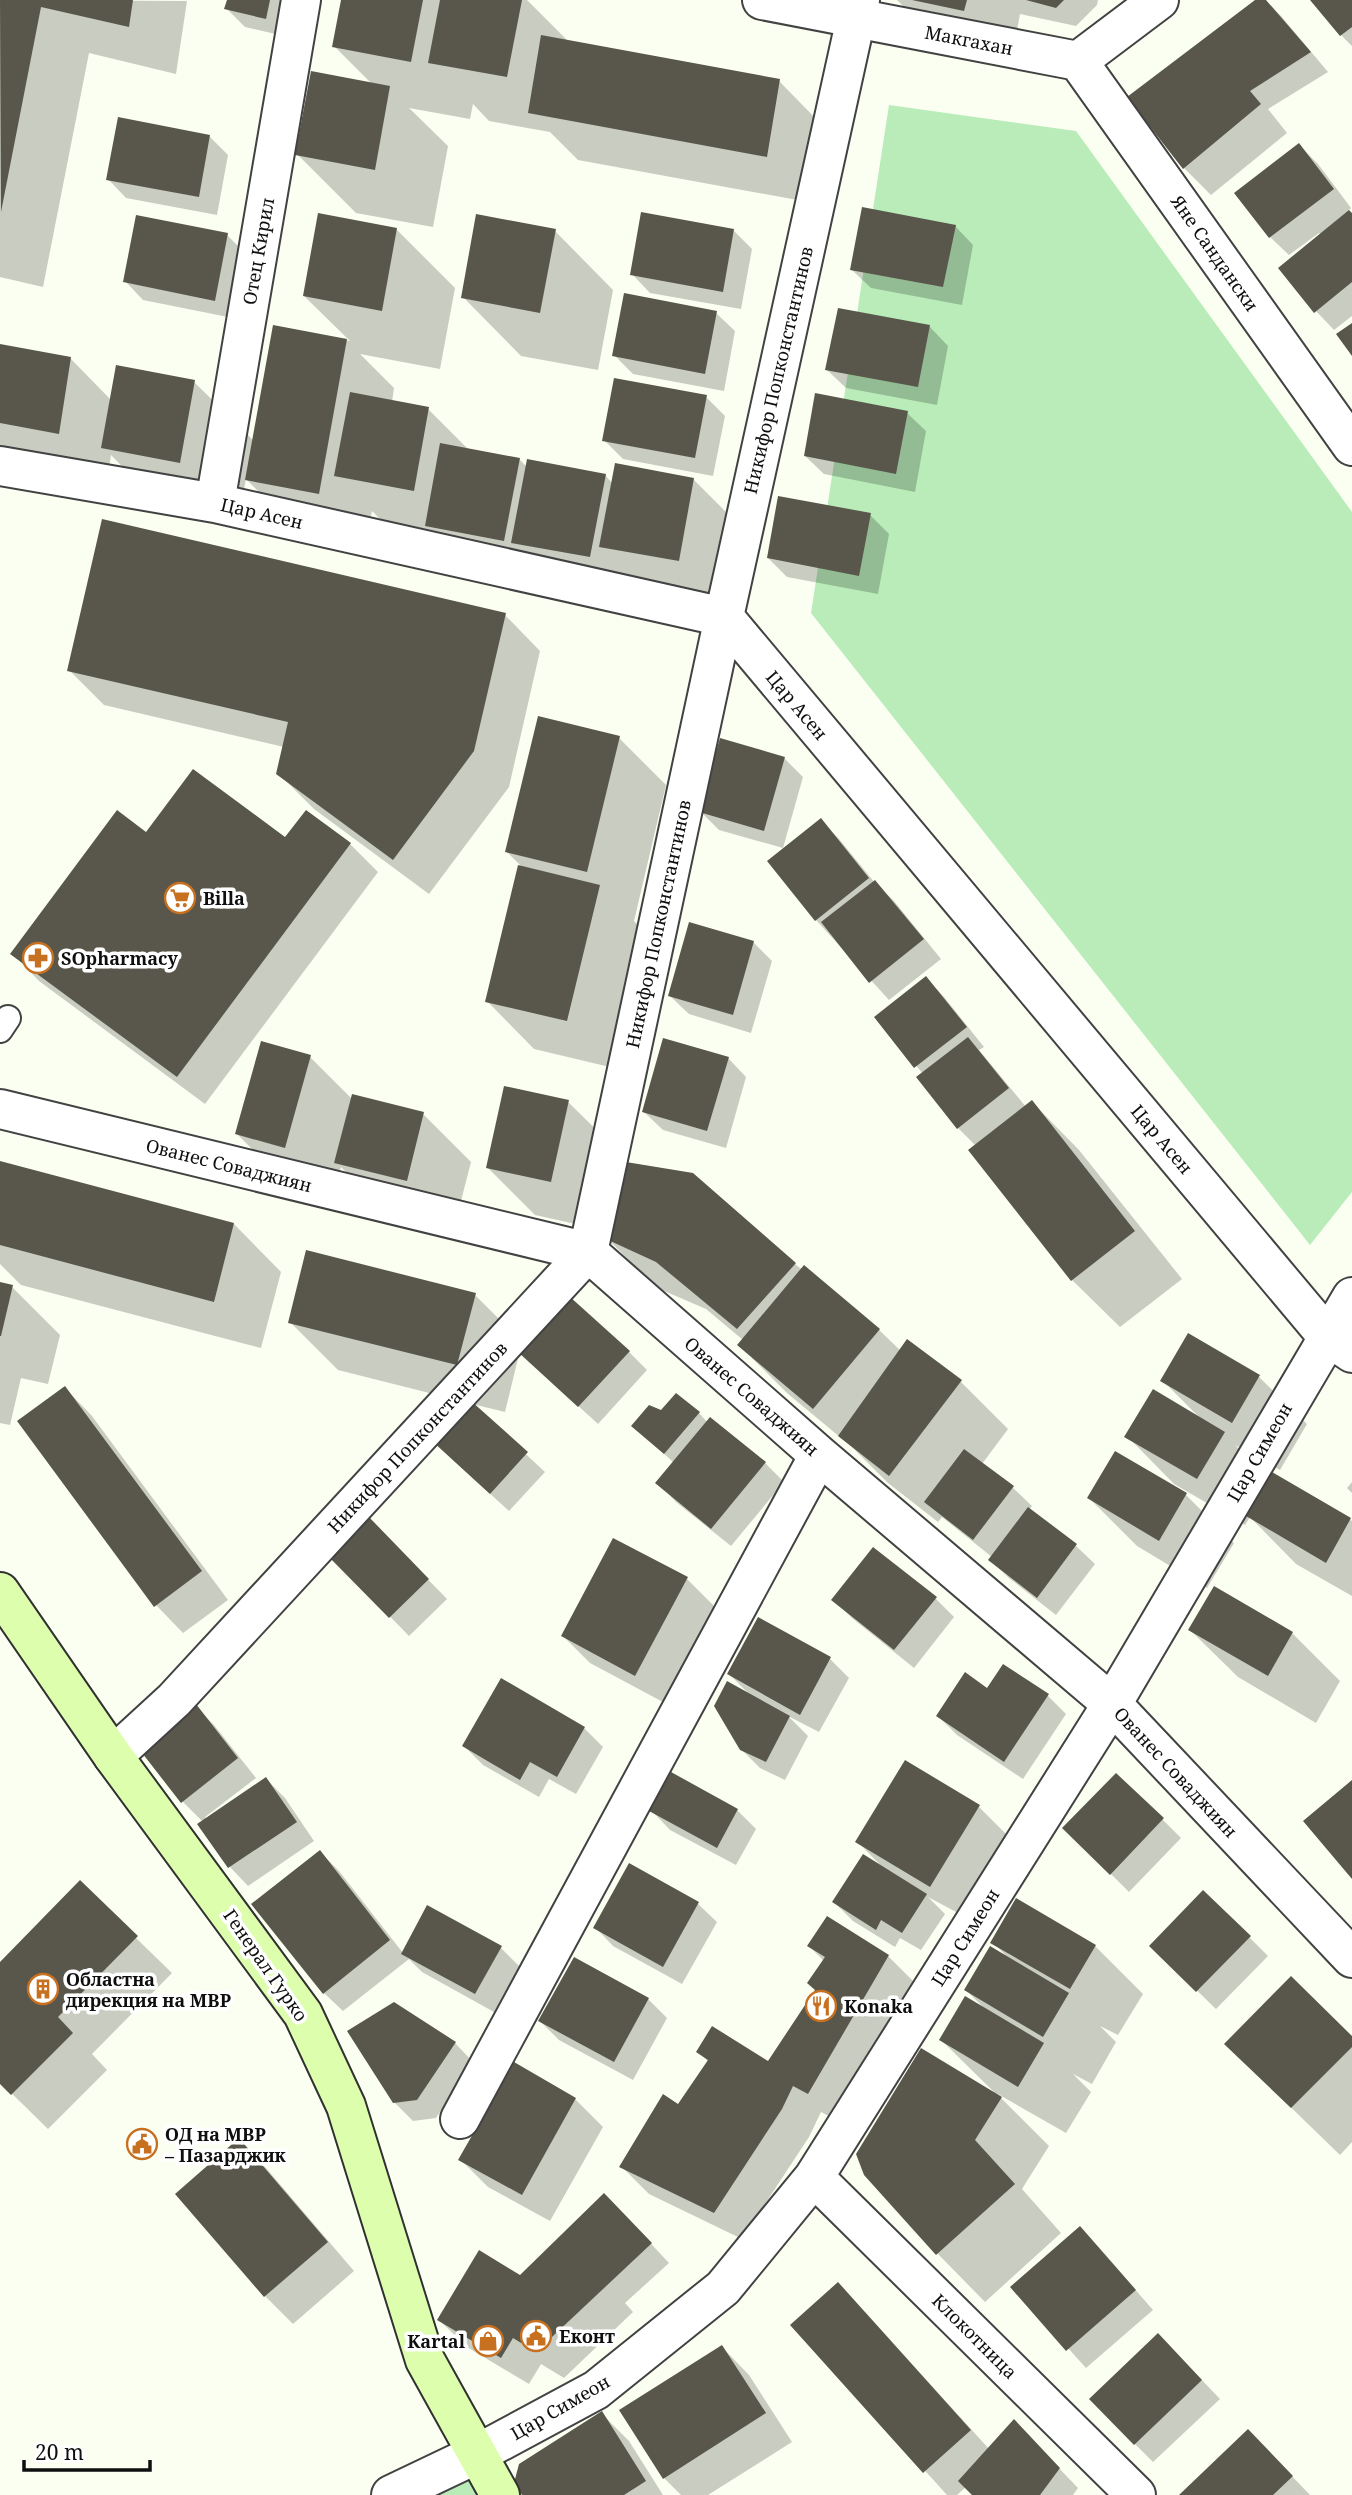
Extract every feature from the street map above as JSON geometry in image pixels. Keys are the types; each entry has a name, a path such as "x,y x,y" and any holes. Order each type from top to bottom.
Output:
{"street":[{"name":"Отец Кирил","path":"215,503 301,0"},
{"name":"Макгахан","path":"762,0 858,9 1078,61"},
{"path":"1078,61 1159,0"},
{"name":"Никифор Попконстантинов","path":"113,1756 174,1700 588,1252 858,9"},
{"name":"Яне Сандански","path":"1078,61 1352,446"},
{"name":"Цар Асен","path":"0,466 215,503 724,617 1340,1344"},
{"name":"Ованес Соваджиян","path":"0,1110 588,1252 819,1455 1112,1704 1352,1958"},
{"name":"Цар Симеон","path":"405,2488 477,2454 596,2390 723,2288 814,2177 1340,1344 1352,1297"},
{"path":"460,2119 819,1455"},
{"name":"Генерал Гурко","path":"0,1592 113,1756 303,2014 346,2106 425,2360 500,2495"},
{"name":"Клокотница","path":"814,2177 1136,2495"}],"green space":[{"path":"889,105 1076,131 1352,512 1352,1192 1310,1245 811,613"},
{"path":"477,2454 500,2495 414,2495"}],"building":[{"path":"0,0 133,0 129,27 41,7 1,212"},
{"path":"227,0 270,0 266,19 224,9"},
{"path":"341,0 423,0 411,62 332,47"},
{"path":"440,0 522,0 507,77 428,63"},
{"path":"912,0 967,0 964,11"},
{"path":"1026,0 1064,0 1056,8"},
{"path":"1255,0 1266,0 1311,52 1250,91 1261,104 1183,169 1127,97"},
{"path":"1310,0 1352,0 1352,27 1340,36"},
{"path":"541,35 780,79 767,157 528,113"},
{"path":"311,71 390,86 375,170 295,155"},
{"path":"118,117 210,135 199,197 106,180"},
{"path":"1299,143 1334,189 1269,238 1234,193"},
{"path":"862,207 956,225 943,287 850,270"},
{"path":"1349,210 1352,213 1352,282 1314,313 1278,268"},
{"path":"641,212 734,229 723,292 630,275"},
{"path":"318,213 397,228 382,311 303,296"},
{"path":"476,214 556,229 540,313 461,298"},
{"path":"136,215 228,233 215,301 123,282"},
{"path":"624,293 717,311 705,374 612,356"},
{"path":"838,308 930,325 918,387 825,370"},
{"path":"1352,323 1352,356 1336,334"},
{"path":"273,325 347,339 319,494 245,480"},
{"path":"0,344 71,357 59,434 0,423"},
{"path":"116,365 195,380 180,463 101,448"},
{"path":"614,378 707,395 695,458 602,441"},
{"path":"350,392 429,407 414,491 334,476"},
{"path":"815,393 908,411 896,474 804,456"},
{"path":"440,443 520,458 504,541 425,526"},
{"path":"527,459 606,474 590,557 511,543"},
{"path":"615,463 694,478 679,561 599,547"},
{"path":"778,496 871,513 859,576 767,558"},
{"path":"102,519 506,613 474,751 393,860 276,774 288,722 67,671"},
{"path":"538,716 620,736 587,872 505,852"},
{"path":"720,738 785,757 764,831 699,812"},
{"name":"Billa","path":"193,769 285,837 306,810 351,843 177,1077 10,954 117,810 146,832"},
{"path":"821,818 869,878 815,921 767,861"},
{"path":"518,865 600,885 567,1021 485,1002"},
{"path":"875,880 924,939 869,983 821,922"},
{"path":"689,922 754,941 733,1015 668,996"},
{"path":"926,976 967,1027 914,1068 874,1017"},
{"path":"968,1037 1009,1088 957,1129 916,1077"},
{"path":"663,1038 729,1057 707,1131 642,1112"},
{"path":"261,1041 311,1055 285,1148 235,1134"},
{"path":"504,1086 569,1100 551,1182 486,1168"},
{"path":"352,1094 424,1112 407,1181 334,1163"},
{"path":"1032,1100 1135,1231 1071,1281 968,1150"},
{"path":"0,1161 234,1223 214,1302 0,1245"},
{"path":"626,1162 693,1173 796,1263 737,1329 656,1262 606,1239"},
{"path":"306,1250 476,1293 457,1365 288,1323"},
{"path":"804,1265 880,1329 813,1409 737,1345"},
{"path":"0,1282 13,1285 1,1336 0,1336"},
{"path":"569,1296 630,1351 578,1407 518,1352"},
{"path":"1188,1333 1260,1375 1232,1423 1160,1381"},
{"path":"907,1339 962,1380 889,1476 838,1436"},
{"path":"65,1386 202,1571 154,1607 17,1421"},
{"path":"1153,1389 1225,1432 1197,1479 1124,1437"},
{"path":"676,1393 700,1412 664,1454 631,1426 649,1405 661,1410"},
{"path":"470,1400 528,1452 490,1494 432,1441"},
{"path":"710,1417 766,1462 711,1529 655,1483"},
{"path":"964,1449 1014,1486 973,1540 924,1502"},
{"path":"1115,1451 1187,1493 1159,1541 1087,1498"},
{"path":"1272,1472 1351,1518 1326,1563 1246,1516"},
{"path":"1028,1507 1077,1544 1037,1598 988,1560"},
{"path":"368,1516 429,1579 389,1618 327,1555"},
{"path":"613,1538 688,1577 635,1676 561,1636"},
{"path":"873,1547 937,1597 894,1650 831,1600"},
{"path":"1214,1586 1293,1632 1268,1676 1188,1630"},
{"path":"758,1617 831,1657 800,1715 727,1674"},
{"path":"1003,1664 1049,1694 1004,1762 936,1716 965,1672 987,1688"},
{"path":"501,1678 585,1727 557,1777 530,1762 520,1780 462,1746"},
{"path":"727,1681 790,1716 766,1762 740,1750 714,1706"},
{"path":"196,1704 238,1758 181,1803 139,1749"},
{"path":"905,1760 980,1805 930,1887 855,1842"},
{"path":"671,1772 738,1809 717,1848 649,1811"},
{"path":"1116,1773 1164,1818 1110,1875 1062,1828"},
{"path":"266,1777 297,1822 228,1868 197,1824"},
{"path":"1352,1780 1352,1879 1303,1821"},
{"path":"320,1850 390,1940 323,1994 251,1904"},
{"path":"863,1854 927,1894 902,1933 881,1920 876,1930 832,1902"},
{"path":"629,1863 699,1902 663,1967 593,1928"},
{"name":"Областна дирекция на МВР","path":"80,1880 138,1936 58,2017 73,2033 11,2095 0,2084 0,1962"},
{"path":"1203,1890 1251,1936 1196,1992 1149,1946"},
{"path":"1016,1898 1096,1945 1070,1989 990,1943"},
{"path":"427,1905 502,1946 475,1994 401,1954"},
{"path":"827,1916 889,1955 808,2094 793,2086 782,2109 714,2213 619,2167 663,2094 678,2104 708,2060 696,2052 712,2026 768,2061 815,1990 807,1983 825,1957 807,1946"},
{"path":"990,1946 1069,1993 1043,2037 964,1990"},
{"path":"574,1957 649,1998 614,2062 538,2021"},
{"path":"1291,1976 1352,2036 1352,2047 1291,2108 1224,2044"},
{"path":"965,1996 1044,2043 1018,2087 939,2040"},
{"path":"394,2002 456,2042 417,2100 393,2103 347,2031"},
{"path":"921,2048 1002,2097 975,2140 1015,2184 936,2255 864,2175 856,2154"},
{"path":"514,2062 576,2098 522,2195 458,2160"},
{"path":"239,2138 328,2242 264,2297 175,2194"},
{"path":"604,2193 652,2243 536,2352 513,2338 501,2358 437,2320 479,2250 520,2275"},
{"path":"1080,2226 1136,2290 1066,2351 1010,2287"},
{"path":"838,2282 971,2430 923,2473 790,2325"},
{"path":"1158,2333 1202,2380 1134,2445 1089,2399"},
{"path":"722,2345 766,2413 663,2479 619,2410"},
{"path":"602,2411 646,2481 624,2495 522,2495 514,2483 519,2464"},
{"path":"1014,2419 1060,2468 1040,2495 972,2495 958,2481"},
{"path":"1248,2429 1293,2476 1273,2495 1179,2495"}],"place":[{"name":"Billa","path":"180,898"},
{"name":"SOpharmacy","path":"38,958"},
{"name":"Областна дирекция на МВР","path":"43,1989"},
{"name":"Konaka","path":"821,2006"},
{"name":"ОД на МВР – Пазарджик","path":"142,2144"},
{"name":"Еконт","path":"536,2336"},
{"name":"Kartal","path":"488,2341"}]}
